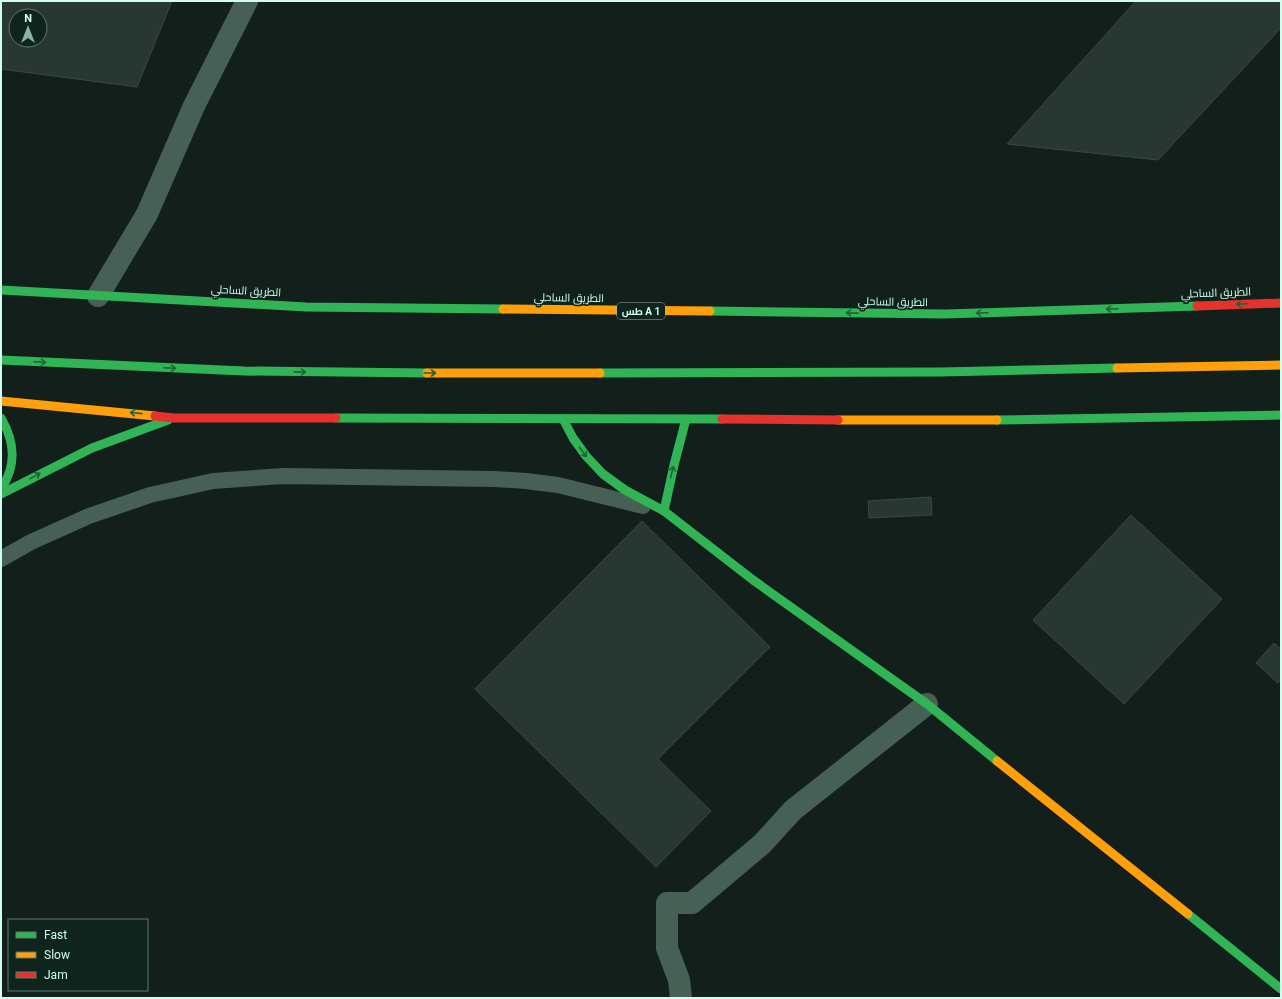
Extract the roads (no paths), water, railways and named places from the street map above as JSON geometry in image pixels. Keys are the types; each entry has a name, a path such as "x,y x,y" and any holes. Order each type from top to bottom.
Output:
{"main road":[{"name":"الطريق الساحلي","path":"1,290 306,307 945,314 1281,303"},
{"path":"1,360 244,371 423,373 941,372 1281,364"},
{"path":"1,401 174,418 986,420 1281,415"},
{"path":"1,418 9,434 13,451 11,468 1,489"},
{"path":"1,494 42,472 91,449 133,432 174,418"},
{"path":"563,419 573,438 586,456 603,474 625,490 664,511 753,580 927,704 1281,989"},
{"path":"664,511 679,441 686,419"}],"street":[{"path":"98,296 147,214 194,106 247,1"},
{"path":"681,998 679,980 667,948 667,903 692,903 762,844 793,810 927,704"}],"lane":[{"path":"1,558 31,542 89,516 150,495 213,481 283,476 495,478 565,487 664,511"}]}
